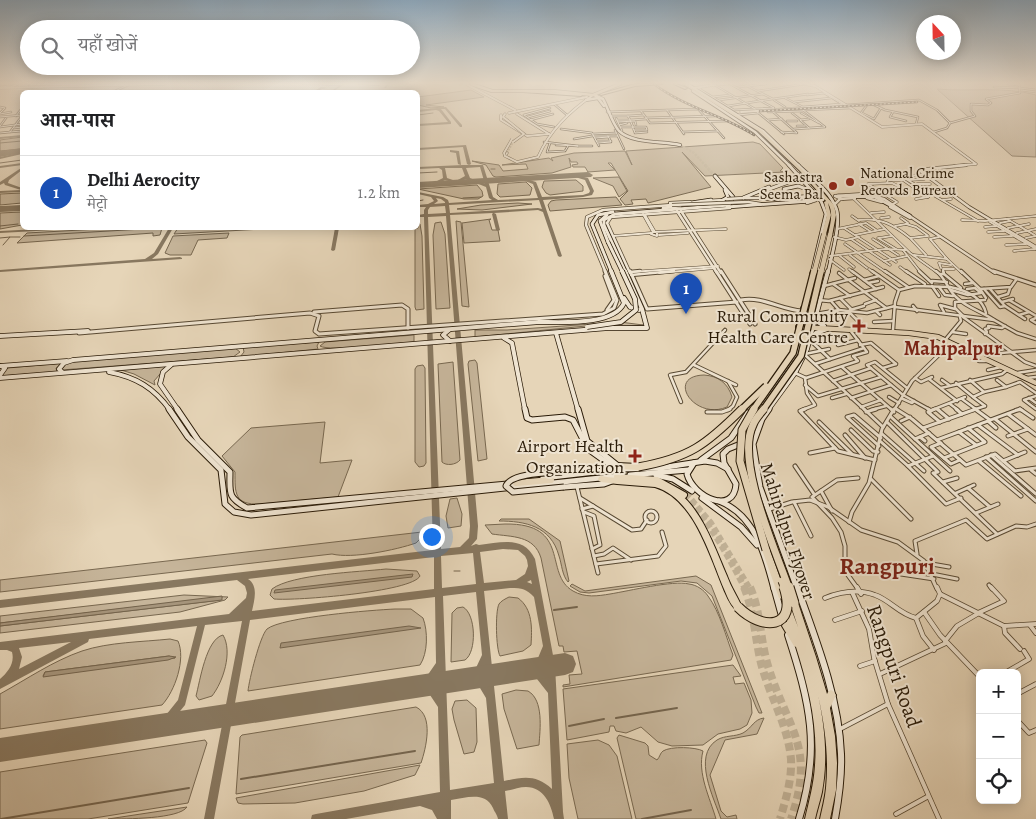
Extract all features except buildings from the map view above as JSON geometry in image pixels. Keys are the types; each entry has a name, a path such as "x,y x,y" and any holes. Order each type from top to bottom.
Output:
{"highway":[{"path":"742,122 760,134 825,200 829,211"},
{"path":"746,122 759,130 802,170 832,205 834,215 831,234"},
{"path":"824,207 829,211"},
{"name":"Mahipalpur Flyover","path":"825,819 832,787 831,733 827,705 749,466 748,451 752,426 790,373 803,350 831,234 829,211"},
{"name":"Mahipalpur Flyover","path":"803,653 764,550 745,484 740,461 740,442 745,421 793,353 831,234"},
{"path":"601,479 616,471 667,462 706,445 772,382"},
{"path":"616,471 655,484 680,497 696,519 732,598 748,617 769,624 780,621 785,616 788,606 787,598 751,489 748,475 749,466"},
{"path":"616,471 626,477 657,480 684,495"},
{"path":"516,483 551,480"},
{"path":"786,626 803,653 821,730 820,781 810,819"},
{"path":"827,705 831,695"}],"main road":[{"path":"615,122 617,126"},
{"path":"615,122 629,138 678,145"},
{"path":"740,122 754,132 798,174 817,195 824,207 826,214 803,309 810,340"},
{"path":"645,474 688,470 731,438 792,351 806,326 815,320 821,301 830,258 831,234 838,213 835,204 763,131 749,122"},
{"path":"798,174 794,180 764,190 763,194 768,199 783,202 810,200"},
{"path":"677,208 715,204 726,200 727,194 714,176 733,198 729,204 718,207"},
{"path":"743,198 762,188 786,183"},
{"path":"810,200 789,196 784,188 798,186 817,195"},
{"path":"827,194 839,197 861,196 878,199 909,216"},
{"path":"760,198 810,200"},
{"path":"485,338 622,322 631,317 636,310 634,299 608,242 600,219 615,214 659,211 712,200"},
{"path":"645,310 629,305 620,291 592,229 593,220 598,215 610,212 810,200"},
{"path":"805,203 824,207"},
{"path":"0,377 647,326 645,310 604,224 606,217 615,214"},
{"path":"0,366 451,329 563,322 612,316 623,308 620,291"},
{"path":"803,309 817,312"},
{"path":"731,438 744,434 749,420 796,353 811,311 817,312"},
{"path":"815,320 824,326"},
{"path":"806,326 893,330 930,334 968,349 1027,378"},
{"path":"806,326 924,335 946,340 1036,382"},
{"path":"745,442 750,426 798,355 806,326"},
{"path":"830,328 816,333 810,340 795,373 762,419 754,440 753,454 760,487 770,509 799,594 831,695 839,729 840,789 835,819"},
{"path":"451,329 443,335 445,339 451,341"},
{"path":"0,337 88,331"},
{"path":"556,333 579,416 589,443 616,471"},
{"path":"485,338 505,338 512,342 527,418 532,420 564,417 572,420 577,424 585,446 616,471"},
{"path":"326,352 319,350 318,346 328,340"},
{"path":"230,359 241,354 240,348 234,347"},
{"path":"66,372 60,372 59,367 73,360"},
{"path":"176,364 164,369 160,384 198,440 227,467 231,478 230,494 234,501 242,507 266,508 616,471 666,476 681,483 741,527 764,550"},
{"path":"0,366 6,368 0,377"},
{"path":"88,371 116,372 131,376 154,389 193,443 220,470 223,475 222,491 225,504 239,514 340,506 601,479"},
{"path":"572,420 572,415 579,416"},
{"path":"747,434 756,433"},
{"path":"754,440 731,447 722,456 728,469 740,481 760,487"},
{"path":"726,442 731,447"},
{"path":"616,471 577,486 513,492 506,486 508,480 515,477 562,472 639,470 713,461 728,469"},
{"path":"688,470 687,477 690,487 701,496 729,503 742,513 764,550 809,704 813,725 810,784 799,819"},
{"path":"713,500 725,499 734,493 736,484 733,475"}],"street":[{"path":"10,132 18,122"},
{"path":"505,122 524,134 532,136 549,134"},
{"path":"510,122 524,134"},
{"path":"533,122 549,134"},
{"path":"536,122 554,128"},
{"path":"505,156 509,160 521,162 536,158 549,134 560,122"},
{"path":"574,139 598,135 628,122"},
{"path":"617,126 629,122"},
{"path":"631,122 636,133 647,132"},
{"path":"649,122 670,122"},
{"path":"676,122 684,133 718,131"},
{"path":"709,122 724,138"},
{"path":"769,122 784,134"},
{"path":"781,132 797,133 785,122"},
{"path":"803,122 806,126"},
{"path":"875,122 883,127 922,124 976,164 919,169 971,209 1036,246"},
{"path":"794,129 825,127 819,123"},
{"path":"934,132 947,128 950,123"},
{"path":"800,129 796,125 811,128"},
{"path":"0,126 20,126"},
{"path":"13,128 20,126"},
{"path":"617,126 646,127 647,130 634,130"},
{"path":"617,126 622,131"},
{"path":"617,126 618,136 624,149"},
{"path":"543,130 561,128 594,136 618,136"},
{"path":"561,128 568,130"},
{"path":"0,133 20,130"},
{"path":"512,142 524,134"},
{"path":"505,156 504,153 511,140 524,134"},
{"path":"598,135 609,137"},
{"path":"594,136 599,146"},
{"path":"584,137 585,141"},
{"path":"597,142 611,142 609,137"},
{"path":"544,142 578,146"},
{"path":"607,142 609,147"},
{"path":"550,143 547,152 565,151 568,146"},
{"path":"556,145 592,146"},
{"path":"925,174 903,177 978,221"},
{"path":"887,183 888,180 901,179 928,197 916,199"},
{"path":"908,180 924,179"},
{"path":"893,204 897,202 868,184 887,183 906,190"},
{"path":"915,184 930,184"},
{"path":"896,188 902,187"},
{"path":"923,189 937,188"},
{"path":"931,194 945,194"},
{"path":"839,197 872,195 893,204 986,270 1036,286"},
{"path":"88,331 313,313 319,316 315,331 319,334 606,310 612,306 614,300 583,220 586,214 595,210 743,198 809,196 816,200 805,203 594,212 586,220 591,239"},
{"path":"839,197 877,200 909,216 984,267 1000,275 1036,286"},
{"path":"835,204 839,197"},
{"path":"853,198 878,218 910,238 926,256"},
{"path":"941,200 951,199"},
{"path":"644,213 677,208 748,202 768,204"},
{"path":"677,208 717,267 752,324"},
{"path":"659,211 618,215 610,218 607,223 645,310 739,302 751,297 785,310 803,309"},
{"path":"871,213 884,212"},
{"path":"644,213 654,233"},
{"path":"852,216 876,230"},
{"path":"962,220 990,221 1036,216"},
{"path":"859,220 889,217"},
{"path":"878,218 884,229 905,250 972,295 975,300 984,306 985,314"},
{"path":"902,218 908,223 906,224"},
{"path":"1005,218 1036,236"},
{"path":"1000,223 1010,220"},
{"path":"990,221 1027,244"},
{"path":"831,234 863,223"},
{"path":"859,224 870,231"},
{"path":"893,226 906,224 916,227 928,236 923,237"},
{"path":"1008,228 1029,224"},
{"path":"985,227 996,226"},
{"path":"844,228 896,262"},
{"path":"613,237 726,229 693,232"},
{"path":"855,235 884,229"},
{"path":"1017,233 1036,229"},
{"path":"988,232 1005,230"},
{"path":"831,234 850,239 890,266"},
{"path":"892,236 873,239 898,255"},
{"path":"910,238 937,236"},
{"path":"994,237 1013,236"},
{"path":"1026,238 1036,236"},
{"path":"850,239 859,237"},
{"path":"930,237 952,265 973,283 986,299 960,300 955,302 955,308"},
{"path":"878,238 897,250"},
{"path":"845,244 908,287"},
{"path":"1006,245 1027,244 1036,246"},
{"path":"1014,251 1036,246"},
{"path":"830,258 878,250 905,250"},
{"path":"905,250 907,256 920,272 931,281 948,282"},
{"path":"850,255 899,290"},
{"path":"913,255 947,259"},
{"path":"840,256 854,268"},
{"path":"882,261 907,256"},
{"path":"830,258 844,270"},
{"path":"941,268 939,263 952,265"},
{"path":"630,273 717,267"},
{"path":"900,267 925,284"},
{"path":"849,269 876,289"},
{"path":"954,296 943,269 956,269"},
{"path":"839,273 886,308"},
{"path":"864,280 879,276"},
{"path":"824,286 855,278"},
{"path":"997,297 1008,294 1016,280"},
{"path":"868,283 878,281"},
{"path":"920,286 932,283 931,281"},
{"path":"892,285 901,282"},
{"path":"965,284 973,283"},
{"path":"833,284 850,296"},
{"path":"899,290 920,286 962,289"},
{"path":"932,286 939,296"},
{"path":"805,299 831,300 883,287"},
{"path":"939,287 945,295 954,296 968,308 985,314 1017,333 1022,333 1036,339"},
{"path":"950,288 972,295 981,294 977,288"},
{"path":"990,288 1006,306 1025,319"},
{"path":"966,289 1010,288"},
{"path":"984,289 1000,307 1006,306"},
{"path":"893,330 895,306 899,290"},
{"path":"840,298 866,329"},
{"path":"1002,302 1013,299"},
{"path":"831,300 839,310"},
{"path":"850,310 876,300"},
{"path":"1009,300 1036,317 1031,320 1036,323"},
{"path":"77,332 399,305 408,309 408,327"},
{"path":"944,312 940,305 955,308 963,317 985,334 1026,362 1036,366"},
{"path":"817,312 850,310 867,313 895,306 917,311 944,312 963,317 994,320"},
{"path":"913,306 917,311"},
{"path":"834,311 840,315"},
{"path":"876,311 880,315"},
{"path":"1019,315 1029,312"},
{"path":"849,522 870,479 883,427 891,418 907,388 944,350 946,340 963,317"},
{"path":"882,318 884,322"},
{"path":"874,322 893,321"},
{"path":"985,334 987,332 986,329 989,328 988,326 1002,328 1005,326"},
{"path":"795,373 805,378 858,361 853,356 867,352 849,329"},
{"path":"681,402 670,375 686,372 725,330"},
{"path":"952,332 966,334"},
{"path":"810,340 830,359"},
{"path":"838,346 858,340"},
{"path":"968,349 971,342"},
{"path":"860,345 870,343 896,364 883,368"},
{"path":"814,364 864,348"},
{"path":"805,354 829,349"},
{"path":"980,355 1035,351"},
{"path":"805,354 883,427"},
{"path":"892,361 896,360"},
{"path":"979,361 991,361"},
{"path":"907,388 875,362 867,365 903,395 931,411"},
{"path":"694,365 736,385"},
{"path":"842,366 886,406 910,418 966,465 995,454 1016,471 1036,468"},
{"path":"833,381 871,368"},
{"path":"941,388 1002,374 1005,368"},
{"path":"988,370 1005,368"},
{"path":"1017,373 1036,370"},
{"path":"804,385 818,396 881,376"},
{"path":"1023,384 1027,378 1036,377"},
{"path":"805,378 804,385 808,398 815,405 800,411 839,451 875,460"},
{"path":"915,378 921,382 931,378 957,401"},
{"path":"942,380 949,385"},
{"path":"970,380 984,392"},
{"path":"996,380 1006,387"},
{"path":"707,412 726,412 736,404 737,397 728,381"},
{"path":"973,397 1019,382 1035,396 1024,400 1036,409"},
{"path":"923,428 985,406 956,384"},
{"path":"851,398 891,385"},
{"path":"832,398 846,394"},
{"path":"889,397 899,403"},
{"path":"931,411 964,398 996,428"},
{"path":"1029,398 1036,403"},
{"path":"903,399 912,404 914,400"},
{"path":"861,407 880,400"},
{"path":"950,404 962,414"},
{"path":"866,412 886,406"},
{"path":"937,409 949,419"},
{"path":"937,440 1020,409 1033,418"},
{"path":"931,411 928,412 940,422"},
{"path":"1008,414 1036,435"},
{"path":"879,446 847,418 854,415 881,439 946,504 961,498"},
{"path":"891,418 950,470"},
{"path":"901,421 910,418"},
{"path":"994,419 1036,452"},
{"path":"819,422 854,455"},
{"path":"887,422 938,471 933,472 997,534"},
{"path":"978,425 1018,456"},
{"path":"944,458 985,442 968,428"},
{"path":"1008,436 1028,429"},
{"path":"851,430 873,451 878,452"},
{"path":"960,432 976,446"},
{"path":"881,433 924,472"},
{"path":"914,439 929,433"},
{"path":"845,435 865,458"},
{"path":"920,437 925,441"},
{"path":"940,443 931,447 951,464 960,460"},
{"path":"1032,449 1036,447"},
{"path":"810,453 835,448"},
{"path":"1003,461 1026,452"},
{"path":"991,455 1036,494"},
{"path":"908,466 933,456"},
{"path":"986,458 1036,501"},
{"path":"978,461 1021,496"},
{"path":"795,466 814,494 812,497 828,514 845,540 848,551 845,571 854,581 861,594"},
{"path":"1031,470 1036,474"},
{"path":"814,494 840,479 858,478"},
{"path":"943,482 957,478"},
{"path":"870,479 911,519"},
{"path":"956,493 974,485"},
{"path":"577,486 598,573"},
{"path":"968,488 990,507"},
{"path":"821,490 832,511"},
{"path":"580,498 632,530 641,529 647,520"},
{"path":"770,509 794,502 808,500 816,502 861,530 898,542 918,555 926,563 940,594 1004,626 1036,624"},
{"path":"794,502 811,536"},
{"path":"976,513 998,504"},
{"path":"583,511 593,506"},
{"path":"583,511 594,516 600,545 592,549"},
{"path":"648,512 657,514 657,521 647,520 645,514 648,512"},
{"path":"918,555 914,541 966,520 986,539 1018,526 1026,527 1036,524"},
{"path":"596,564 632,561 659,556 666,546 662,532"},
{"path":"594,556 604,554 613,548 632,561"},
{"path":"926,563 949,567"},
{"path":"901,574 934,579"},
{"path":"932,574 957,579"},
{"path":"880,674 934,650 946,642 957,626 978,613 1004,601 989,585"},
{"path":"825,598 837,593 852,592"},
{"name":"Rangpuri Road","path":"852,592 877,596 881,601 902,614 916,618 937,601 940,594"},
{"name":"Rangpuri Road","path":"852,592 862,611 868,629 888,704 927,797 939,819"},
{"path":"835,620 862,611"},
{"path":"924,612 946,642 976,673"},
{"path":"916,618 923,636 934,650"},
{"path":"1030,625 1036,633"},
{"path":"1004,626 1005,633 1030,659 1012,669"},
{"path":"860,666 875,661"},
{"path":"1021,692 1036,684"},
{"path":"839,729 888,704"},
{"path":"1021,724 1029,733 1036,730"},
{"path":"896,814 927,797"}],"shaded area":[{"path":"974,122 1036,122 1036,157 1012,156"},
{"path":"20,137 20,149 0,151 0,140"},
{"path":"753,142 760,144 783,168 780,171 785,172 705,176 682,152 711,187 648,203 646,199 631,200 633,204 625,205 620,199 628,191 611,163 608,163 615,170 588,172 585,167 573,167 572,165 578,164 577,162 571,162 569,158 571,167 552,173 496,177 493,176 486,165 472,161 499,165 503,171 528,169 526,164 502,165 549,158 553,161 551,158 574,153 625,151 632,165 626,151"},
{"path":"619,177 627,191 619,197 613,186 593,178"},
{"path":"576,180 583,186 583,191 550,195 542,187 544,181"},
{"path":"526,182 532,188 530,195 500,197 497,194 498,184"},
{"path":"477,185 482,191 483,196 478,199 464,199 420,189"},
{"path":"20,193 20,203 0,205 0,194"},
{"path":"616,197 622,205 550,211 548,205 551,201 556,200"},
{"path":"532,204 482,210 457,209 481,205"},
{"path":"20,212 20,225 0,229 0,213"},
{"path":"491,219 489,220 492,230 498,230 500,241 464,243 462,223"},
{"path":"456,221 461,222 469,307 462,306"},
{"path":"441,222 445,234 450,308 436,309 433,235 435,223"},
{"path":"420,224 424,309 416,310 415,230 420,230"},
{"path":"81,230 161,230 160,235 153,236 153,233 17,243 27,233"},
{"path":"177,230 245,230 174,234"},
{"path":"229,233 227,238 198,240 191,255 170,255 165,253 173,236"},
{"path":"620,322 643,325 610,328 586,326 475,337 475,330 507,330"},
{"path":"414,335 414,342 349,348 326,348 320,346 325,342"},
{"path":"319,342 318,349 240,357 244,352 243,347"},
{"path":"235,348 240,352 233,357 61,370 65,364 75,361"},
{"path":"475,360 477,363 487,459 478,461 468,364 469,361"},
{"path":"453,362 460,460 454,464 448,464 442,462 438,364"},
{"path":"63,363 56,368 57,372 0,376 8,368"},
{"path":"423,365 425,368 426,463 424,466 419,467 415,462 415,369 417,366"},
{"path":"167,366 154,381 155,385 134,374 121,370"},
{"path":"704,375 722,381 728,388 732,397 727,407 715,410 704,408 689,397 685,389 686,382 692,377"},
{"path":"325,422 320,463 352,460 338,497 260,504 251,504 241,500 236,492 235,472 222,456 251,428"},
{"path":"457,498 462,514 461,526 448,528 446,516 450,499"},
{"path":"501,519 529,519 560,541 569,581 564,576 559,556 550,538 536,527 518,522 499,521"},
{"path":"485,525 526,526 540,532 548,540 564,583 573,591 587,596 673,583 695,585 700,588 712,602 719,617 733,655 731,660 563,687 563,685 570,684 569,675 582,674 577,651 564,652 563,646 559,646 538,550 528,541 521,538 492,534"},
{"path":"422,532 422,537 416,543 374,553 332,554 0,592 0,580"},
{"path":"386,569 417,571 420,576 412,582 376,591 327,597 286,599 274,599 270,595 272,589 294,580 326,574"},
{"path":"413,574 412,577 274,593 275,590"},
{"path":"696,576 711,585 762,713 759,713 756,707 712,596 697,583 681,581 589,593 580,592 570,586 572,584 585,591"},
{"path":"184,595 228,597 225,600 180,612 0,633 0,626 221,600 222,597 0,623 0,616"},
{"path":"222,596 222,600 0,626 0,623"},
{"path":"509,597 518,598 529,613 531,645 523,651 500,656 497,639 498,608 503,600"},
{"path":"463,607 467,611 473,625 472,649 465,660 451,662 452,613 457,608"},
{"path":"411,609 423,618 426,629 426,642 425,654 420,665 248,691 258,649 267,629 290,621 308,618"},
{"path":"409,626 421,628 280,648 281,643"},
{"path":"223,635 226,642 227,658 223,675 212,696 199,700 196,696 208,652 217,638"},
{"path":"170,639 178,641 181,657 175,683 162,705 0,729 0,694 40,671 71,655 92,648","holes":["169,656 175,658 43,676 45,672"]},
{"path":"169,656 176,657 168,660 43,677 45,672"},
{"path":"733,665 741,676 733,677 735,684 744,683 751,700 752,713 747,725 740,729 718,734 703,745 672,746 658,742 641,727 626,733 616,731 614,726 610,726 609,732 567,740 563,689"},
{"path":"516,690 528,691 537,701 540,716 539,745 517,749 504,709 502,694"},
{"path":"467,700 476,708 477,742 474,752 464,754 452,709 455,701"},
{"path":"416,707 422,711 427,725 425,749 421,763 236,794 240,737 242,735"},
{"path":"764,718 757,734 725,740 710,775 721,811 727,817 736,815 737,819 721,819 707,778 706,756 710,747 720,738 743,733 758,720"},
{"path":"619,735 645,743 648,746 649,755 657,760 663,751 672,748 689,748 703,751 703,777 716,819 636,819 617,738"},
{"path":"205,740 207,743 188,803 88,819 0,819 0,772"},
{"path":"598,740 609,745 617,756 632,819 578,819 569,778 567,744"},
{"path":"420,765 415,775 364,791 295,803 243,804 238,803 236,798"},
{"path":"187,807 174,814 163,816 108,819"}],"waterway":[{"path":"0,143 20,141"},
{"path":"0,163 20,160"},
{"path":"420,173 437,172"},
{"path":"463,198 481,197"},
{"path":"0,226 18,224"},
{"path":"24,236 126,230"},
{"path":"0,238 10,237"},
{"path":"3,245 10,237"},
{"path":"10,237 20,237"},
{"path":"454,571 460,571"},
{"path":"554,610 577,607"},
{"path":"616,718 677,708"},
{"path":"569,726 604,719"},
{"path":"241,779 415,751"},
{"path":"1,819 189,788"},
{"path":"642,819 691,810"}],"taxiway":[{"path":"420,125 449,122"},
{"path":"458,122 461,126"},
{"path":"0,138 20,136"},
{"path":"420,149 465,146 469,164"},
{"path":"451,151 458,152 460,164"},
{"path":"0,158 20,153"},
{"path":"0,167 20,164"},
{"path":"463,167 482,166 488,186"},
{"path":"420,168 439,167"},
{"path":"439,167 444,169 445,179"},
{"path":"439,167 463,167"},
{"path":"463,167 468,179 488,186"},
{"path":"0,184 20,170"},
{"path":"540,199 591,194 592,191 587,179 576,176"},
{"path":"445,179 456,182 467,177"},
{"path":"434,184 445,179"},
{"path":"523,179 535,183 540,199"},
{"path":"7,180 6,184 20,188"},
{"path":"488,186 491,198 497,201"},
{"path":"0,192 20,191"},
{"path":"420,193 442,198 447,201 447,204"},
{"path":"429,205 436,201 432,196"},
{"path":"447,204 540,199"},
{"path":"540,199 545,211"},
{"path":"429,205 447,204"},
{"path":"447,204 448,214"},
{"path":"420,206 429,205"},
{"path":"426,216 426,210 429,205"},
{"path":"448,214 538,209 545,211"},
{"path":"545,211 560,256"},
{"path":"426,216 448,214"},
{"path":"448,214 474,526 473,539 462,550"},
{"path":"494,214 498,230"},
{"path":"420,216 426,216"},
{"path":"426,216 437,553"},
{"path":"0,232 36,230"},
{"path":"147,260 156,254 170,230"},
{"path":"333,250 337,230"},
{"path":"0,271 180,258"},
{"path":"476,549 520,547 528,553 531,559 551,666 558,811"},
{"path":"437,553 476,549"},
{"path":"476,549 480,587"},
{"path":"0,604 437,553"},
{"path":"437,553 439,592"},
{"path":"517,584 528,577 532,567"},
{"path":"239,577 249,584 251,593 247,616"},
{"path":"480,587 515,584 525,585 536,594"},
{"path":"439,592 480,587"},
{"path":"480,587 500,787"},
{"path":"247,616 439,592"},
{"path":"439,592 445,796"},
{"path":"232,616 248,601"},
{"path":"0,646 247,616"},
{"path":"209,819 247,616"},
{"path":"150,727 169,718 182,702 202,622"},
{"path":"0,684 85,639"},
{"path":"7,678 14,668 18,657 15,649 9,646"},
{"path":"526,670 541,661 547,647"},
{"path":"464,679 478,673 486,657"},
{"path":"418,686 430,679 439,666"},
{"path":"523,670 540,675 550,689"},
{"path":"467,679 483,685 490,695"},
{"path":"417,686 433,692 440,703"},
{"path":"500,787 526,782 540,786 553,799 559,819"},
{"path":"445,796 500,787"},
{"path":"500,787 503,819"},
{"path":"479,792 494,799 500,811"},
{"path":"316,819 445,796"},
{"path":"445,796 446,819"},
{"path":"423,802 435,806 443,819"}],"runway":[{"path":"0,154 20,151"},
{"path":"420,185 588,175"},
{"path":"0,209 20,208"},
{"path":"0,750 565,664"}],"tunnel":[{"path":"507,153 513,142"},
{"path":"680,145 694,153 706,166"},
{"path":"705,165 715,176"},
{"path":"817,198 838,196"},
{"path":"551,480 636,473"},
{"path":"680,486 711,523 750,589"},
{"path":"684,495 693,504 709,527 744,587"},
{"path":"744,587 752,615 761,663 789,746 791,774 780,819"},
{"path":"750,587 754,597 768,666 791,724 800,756 801,773 798,794 791,819"}],"railway":[{"path":"729,122 754,135"}],"place":[{"name":"National Crime Records Bureau","path":"850,182"},
{"name":"Sashastra Seema Bal","path":"833,186"},
{"name":"Delhi Aerocity","path":"686,314"},
{"name":"Rural Community Health Care Centre","path":"859,326"},
{"name":"Airport Health Organization","path":"635,456"}],"district":[{"name":"Mahipalpur","path":"953,348"},
{"name":"Rangpuri","path":"887,566"}]}
